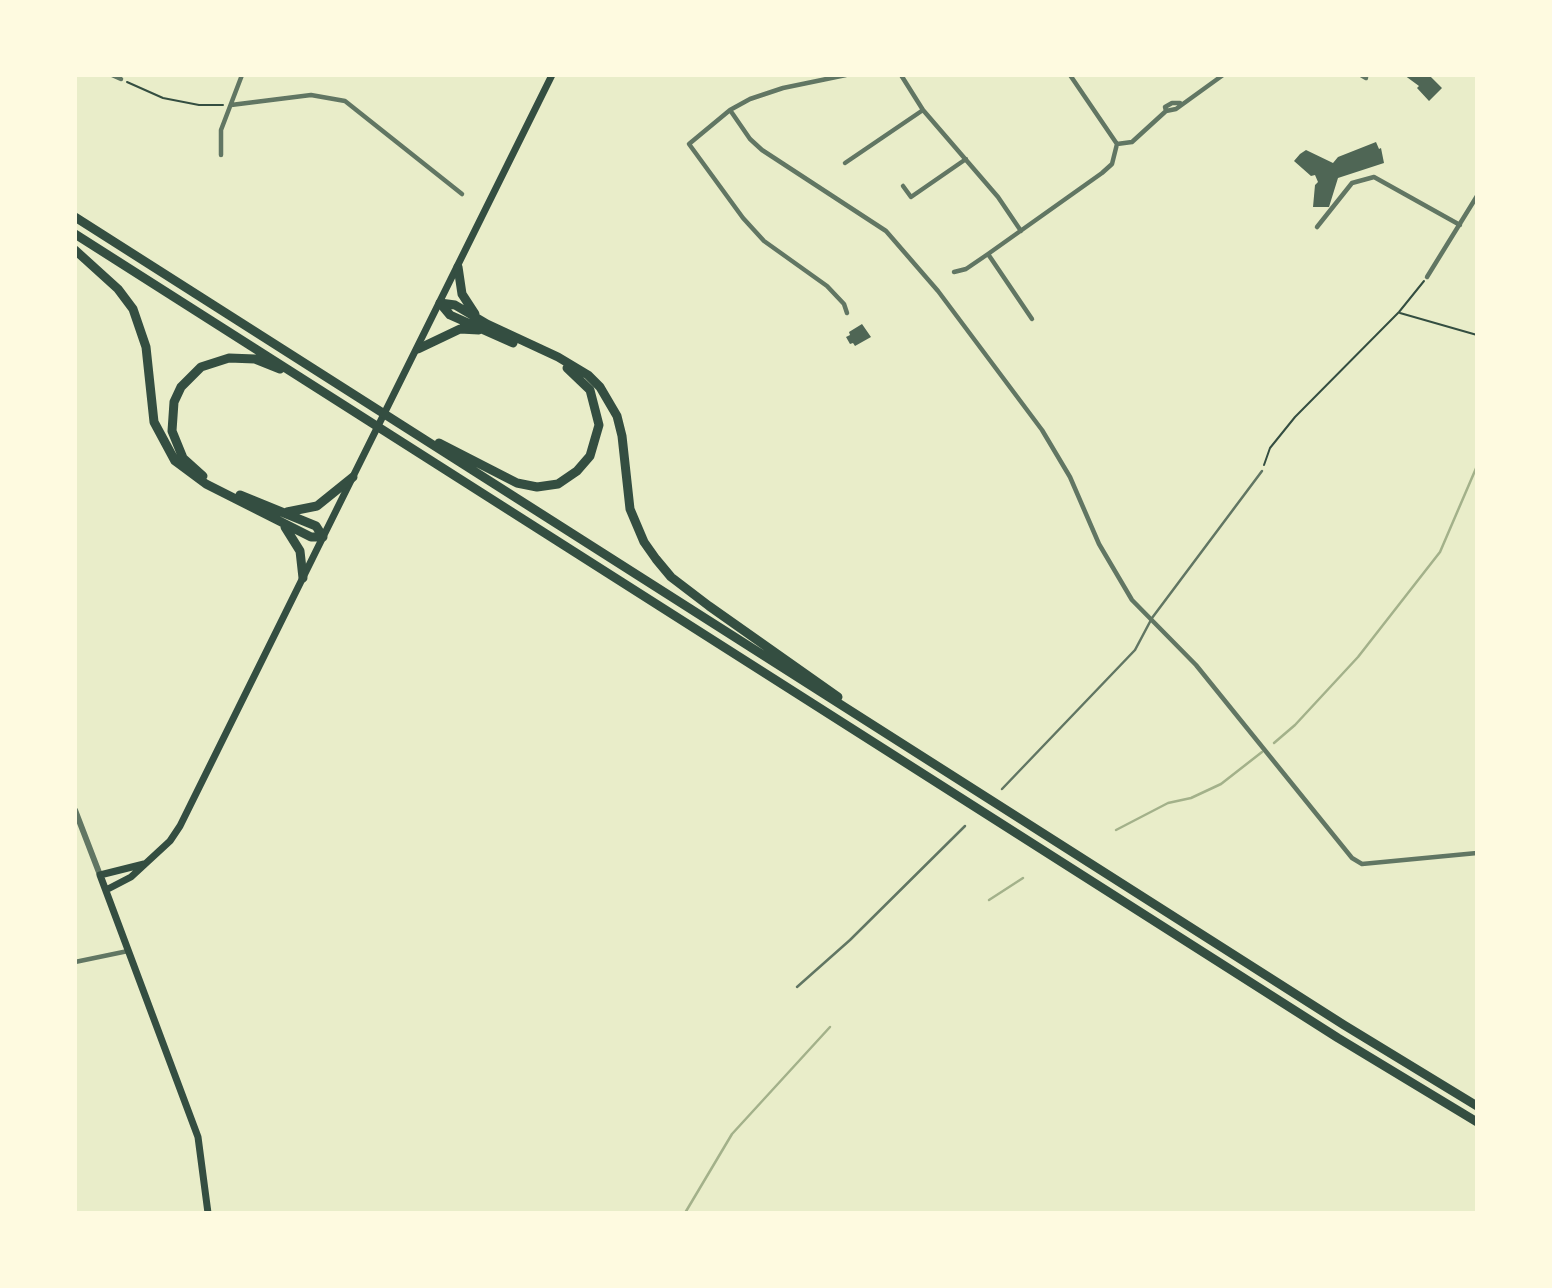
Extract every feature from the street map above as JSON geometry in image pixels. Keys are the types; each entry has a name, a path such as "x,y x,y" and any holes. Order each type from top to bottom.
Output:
{"highway":[{"path":"75,217 1344,1025 1477,1106"},
{"path":"75,234 1338,1038 1477,1122"},
{"path":"75,250 118,289 133,309 146,347 154,422 175,461 206,484 282,517 316,526 323,537"},
{"path":"458,267 463,295 471,311 486,327 558,357 587,374 600,387 617,416 622,436 626,491 636,528 671,577 835,694 854,713"},
{"path":"415,433 449,447 499,475 537,487 558,484 578,471 590,456 599,425 590,390 574,373 556,361 486,327 455,305 440,303"},
{"path":"418,349 460,330 486,327"},
{"path":"298,375 255,359 214,361 190,374 174,402 172,419 176,445 194,470 282,517 300,551 303,578"},
{"path":"282,517 317,506 353,477"}],"main road":[{"path":"106,890 131,877 170,841 180,826 552,75"},
{"path":"145,864 100,875 198,1137 208,1213"}],"street":[{"path":"112,75 121,79"},
{"path":"221,155 221,130 242,75"},
{"path":"846,75 782,88 750,99 730,110 689,144 743,218 764,241 827,286 844,304 848,313"},
{"path":"901,75 923,110 998,197 1021,231"},
{"path":"954,272 966,269 988,254 1112,164 1117,144 1070,75"},
{"path":"1117,144 1132,142 1166,111 1176,109 1223,75"},
{"path":"231,105 311,95 345,101 462,194"},
{"path":"730,110 750,139 762,150 886,231 939,292 1042,430 1070,477 1117,579 1196,665 1352,858 1362,864 1477,853"},
{"path":"845,163 923,110"},
{"path":"903,186 911,197 966,159"},
{"path":"1317,227 1331,213 1352,183 1374,177 1460,225"},
{"path":"1427,277 1477,196"},
{"path":"988,254 1031,319"},
{"path":"75,810 100,875"},
{"path":"75,962 128,951"}],"lane":[{"path":"1002,789 1135,650 1152,618 1262,471"},
{"path":"797,987 850,940 965,826"}],"path":[{"path":"121,79 163,98 199,106 231,105"},
{"path":"1262,471 1270,448 1295,417 1399,312 1427,277"},
{"path":"1399,312 1477,335"}],"building":[{"path":"1404,75 1429,75 1442,88 1429,101 1417,88 1419,86"},
{"path":"1376,142 1379,149 1381,148 1384,163 1338,178 1329,207 1313,207 1315,185 1318,182 1315,175 1311,176 1294,161 1300,154 1306,150 1333,163 1338,157"},
{"path":"862,324 871,337 855,346 850,344 846,337 850,335 849,332"}],"waterway":[{"path":"1274,743 1295,725 1358,657 1440,552 1477,466"},
{"path":"1116,830 1168,803 1191,798 1221,784 1262,752"},
{"path":"989,900 1023,878"},
{"path":"685,1213 732,1134 830,1027"}]}
